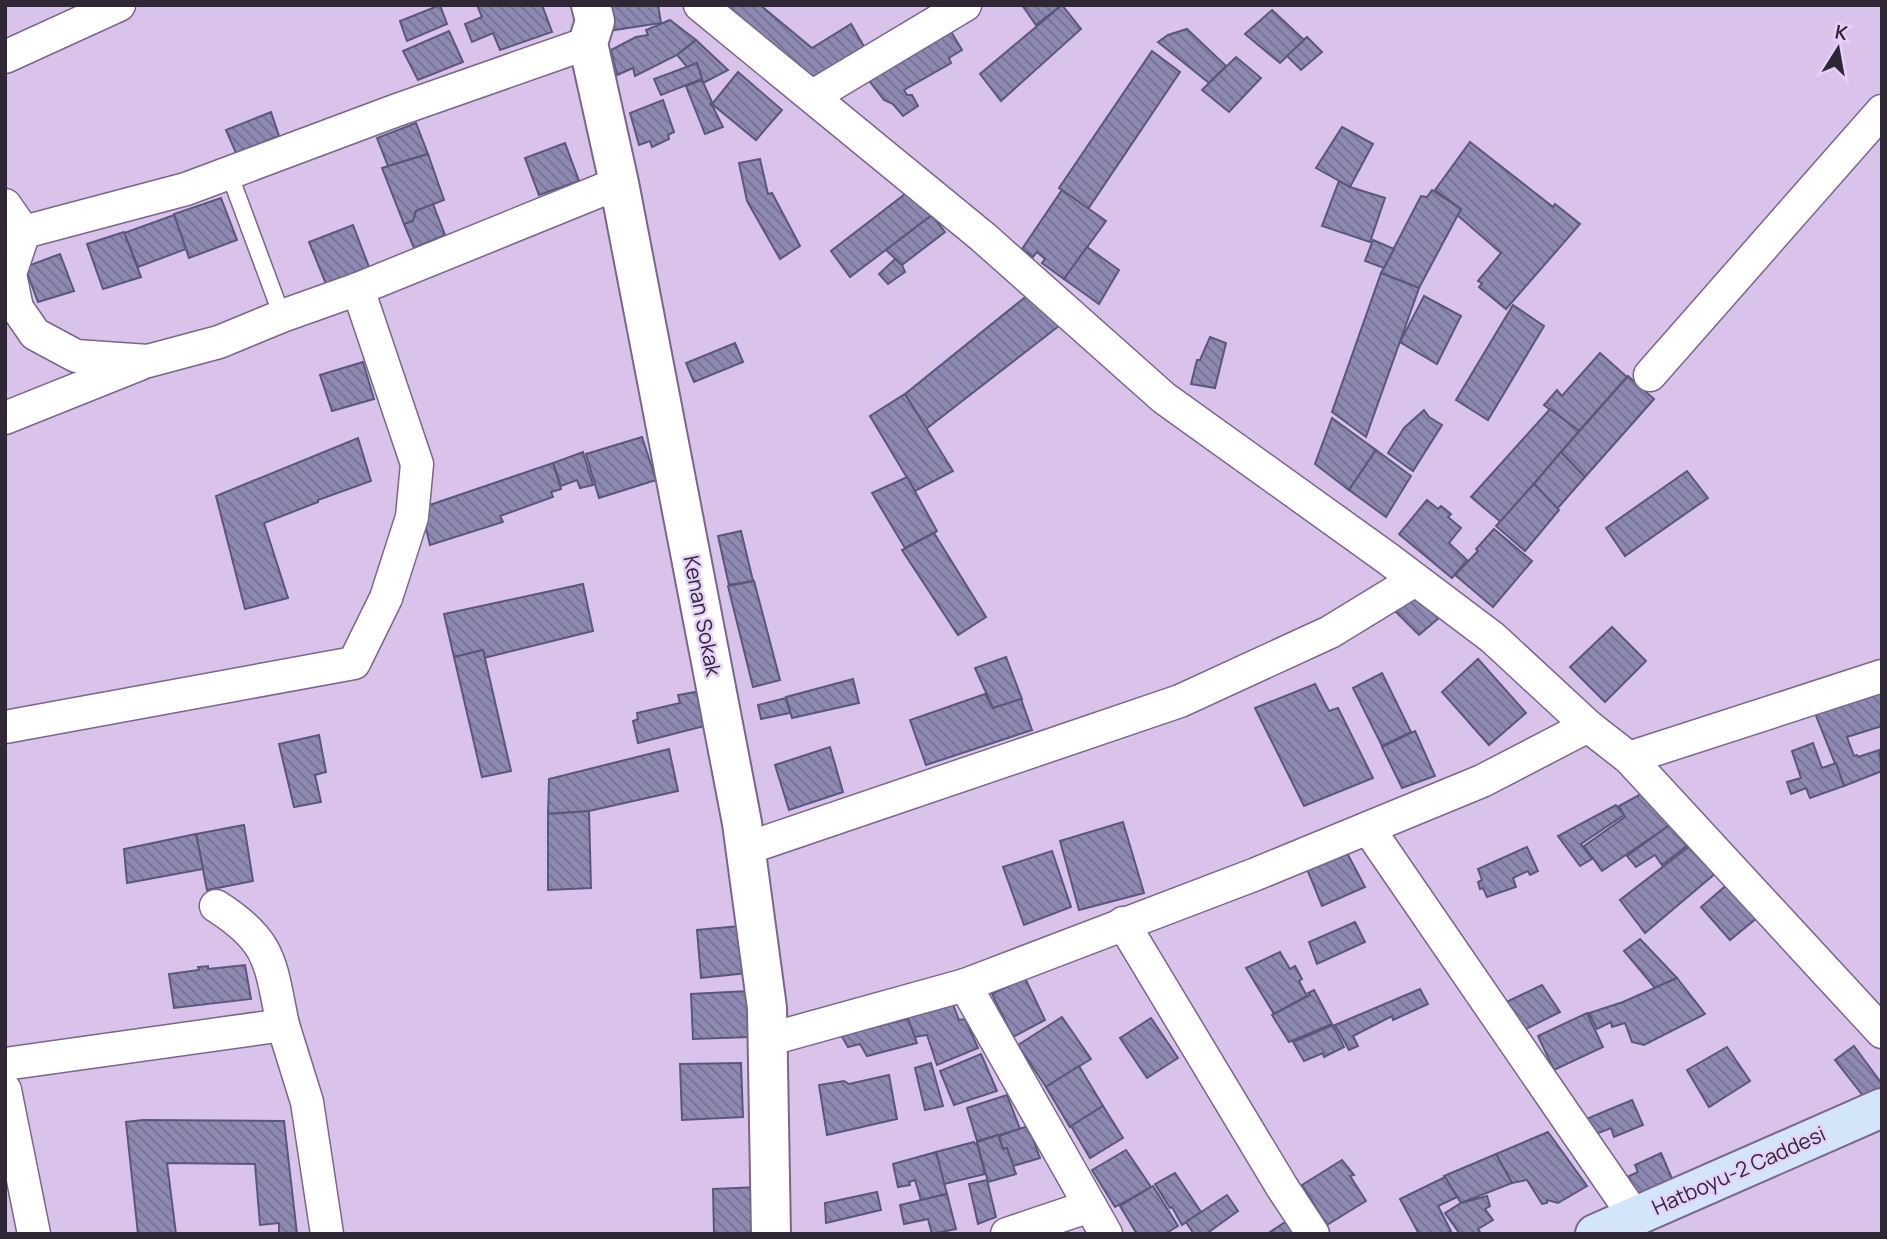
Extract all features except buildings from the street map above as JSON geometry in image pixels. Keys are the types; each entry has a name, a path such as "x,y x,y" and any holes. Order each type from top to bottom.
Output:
{"main road":[{"name":"Hatboyu-2 Caddesi","path":"1595,1234 1882,1108"}],"street":[{"path":"5,57 119,5"},
{"name":"Kenan Sokak","path":"592,5 595,21 588,43 619,183 745,849 767,1008 771,1234"},
{"path":"700,5 983,237 1164,398 1493,638 1588,726 1629,758 1882,1032"},
{"path":"813,96 965,5"},
{"path":"15,236 186,189 397,110 588,43"},
{"path":"1650,375 1882,111"},
{"path":"5,418 148,361 219,342 358,289 619,183"},
{"path":"5,205 15,236 10,274 17,308 35,334 76,356 148,361"},
{"path":"5,727 354,663 387,598 412,517 417,464 358,289"},
{"path":"745,849 1180,701 1330,632 1416,580"},
{"path":"1629,758 1882,676"},
{"path":"767,1040 965,985 1256,874 1482,781 1588,726"},
{"path":"1368,828 1636,1217"},
{"path":"216,906 255,936 271,963 283,1025 307,1102 327,1234"},
{"path":"1123,923 1313,1234"},
{"path":"965,985 1106,1234"},
{"path":"5,1064 283,1025"},
{"path":"5,1090 34,1234"},
{"path":"1007,1234 1090,1206"}],"lane":[{"path":"229,173 282,316"}]}
